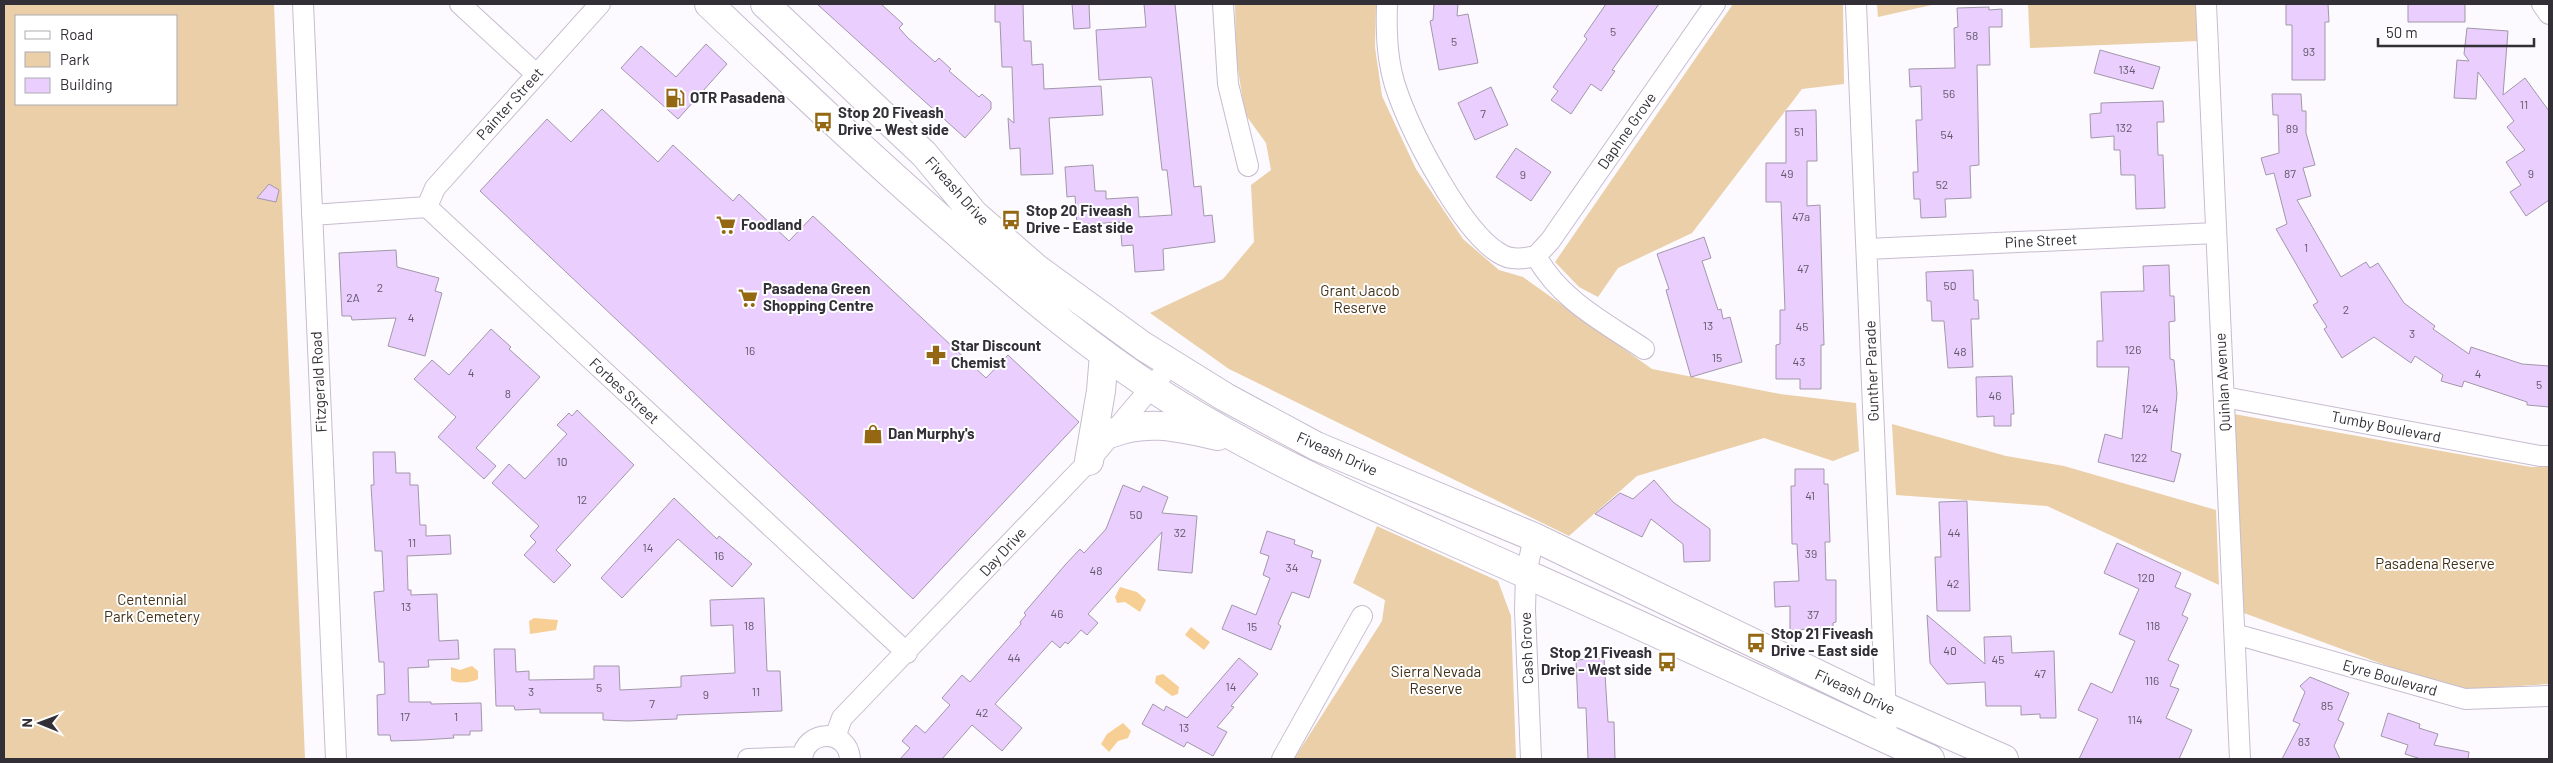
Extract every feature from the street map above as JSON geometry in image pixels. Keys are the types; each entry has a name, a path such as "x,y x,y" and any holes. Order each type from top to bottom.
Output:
{"main road":[{"name":"Fiveash Drive","path":"709,4 908,190 1040,306 1151,387 1238,441 1344,495 1526,574 1930,759"},
{"name":"Fiveash Drive","path":"765,4 924,154 974,214 1036,268 1171,364 1225,397 1316,446 1534,537 1886,707 2004,759"},
{"path":"1089,461 1101,391 1104,354"},
{"path":"1112,433 1132,426 1165,425 1238,441"}],"street":[{"name":"Fitzgerald Road","path":"303,4 336,759"},
{"path":"460,4 536,74"},
{"name":"Painter Street","path":"427,207 435,188 600,4"},
{"path":"1224,4 1228,84 1248,166"},
{"path":"1387,4 1386,43 1397,93 1437,178 1477,234 1500,254 1520,260 1536,256 1546,276 1572,301 1644,348"},
{"name":"Daphne Grove","path":"1536,256 1550,242 1715,4"},
{"name":"Gunther Parade","path":"1856,4 1886,739"},
{"name":"Quinlan Avenue","path":"2206,4 2240,759"},
{"path":"2542,4 2549,14"},
{"path":"312,215 427,207"},
{"name":"Forbes Street","path":"427,207 907,653"},
{"name":"Pine Street","path":"1867,249 2216,233"},
{"name":"Day Drive","path":"835,737 842,718 907,653 1089,461 1171,364"},
{"name":"Tumby Boulevard","path":"2224,397 2540,456 2549,456"},
{"name":"Cash Grove","path":"1531,759 1526,574 1534,537"},
{"path":"1282,759 1362,616"},
{"name":"Eyre Boulevard","path":"2235,634 2465,700 2549,696"},
{"path":"748,759 802,758 804,750 814,739 828,735 835,737 847,747 850,759"}],"green space":[{"name":"Centennial Park Cemetery","path":"4,4 274,4 305,759 4,759"},
{"name":"Grant Jacob Reserve","path":"1235,4 1376,4 1375,47 1382,96 1416,169 1463,239 1499,270 1523,277 1652,369 1780,394 1856,403 1859,451 1833,461 1764,438 1637,476 1569,536 1229,369 1150,313 1223,279 1254,242 1251,185 1271,170 1266,143 1245,114 1236,57"},
{"path":"1733,4 1843,4 1844,84 1802,89 1692,233 1618,268 1598,297 1579,287 1555,262"},
{"path":"1877,4 1936,4 1878,17"},
{"path":"2028,4 2197,4 2199,41 2030,48"},
{"name":"Pasadena Reserve","path":"2234,414 2531,467 2549,467 2549,684 2453,690 2244,613"},
{"path":"1892,424 2006,456 2064,466 2216,510 2219,585 2047,506 1896,495"},
{"name":"Sierra Nevada Reserve","path":"1377,526 1498,581 1511,616 1516,759 1294,759 1382,621 1385,600 1353,583"}],"shaded area":[{"path":"1120,587 1137,592 1146,600 1140,612 1125,602 1117,603 1115,597"},
{"path":"534,618 558,620 556,630 530,634 529,621"},
{"path":"1191,627 1210,642 1204,650 1185,635"},
{"path":"472,666 478,671 478,679 465,682 451,680 451,667 460,670"},
{"path":"1163,674 1179,687 1178,694 1172,696 1155,683 1156,676"},
{"path":"1123,723 1131,731 1128,738 1118,741 1109,752 1101,744 1107,734"}],"building":[{"path":"817,4 881,4 903,24 899,28 908,38 935,62 939,58 951,69 949,71 979,97 982,94 991,102 991,109 965,138"},
{"path":"995,4 1023,4 1024,41 1031,41 1032,65 1043,64 1044,89 1101,86 1103,115 1049,118 1053,174 1021,175 1020,148 1010,149 1008,118 1014,123 1012,67 1002,67 1000,22 995,22"},
{"path":"1072,4 1089,4 1090,28 1074,29"},
{"path":"1144,4 1175,4 1194,187 1201,186 1204,216 1212,215 1215,242 1163,249 1164,270 1135,272 1133,245 1122,246 1120,222 1077,225 1075,196 1067,197 1065,167 1093,165 1095,191 1106,191 1106,199 1138,197 1139,217 1172,215 1167,170 1162,170 1151,77 1099,80 1096,30 1146,27"},
{"path":"1434,4 1458,4 1457,16 1468,14 1478,63 1439,70 1430,21 1433,20"},
{"path":"1606,4 1659,4 1612,70 1615,71 1601,91 1591,84 1571,114 1551,100 1558,91 1553,87 1587,39 1584,36"},
{"path":"2286,4 2328,4 2329,22 2325,22 2325,80 2292,80 2292,25 2286,25"},
{"path":"2408,4 2465,4 2465,22 2408,22"},
{"path":"1989,7 1989,10 2002,9 2002,27 1989,27 1990,65 1977,65 1979,165 1970,166 1971,198 1945,199 1946,217 1921,218 1920,199 1914,199 1913,172 1918,172 1916,120 1922,120 1921,86 1910,87 1909,69 1955,68 1954,28 1958,27 1957,8"},
{"path":"2467,28 2508,31 2503,95 2525,78 2549,111 2549,200 2526,216 2510,192 2521,185 2506,162 2525,150 2507,127 2514,121 2478,72 2476,99 2454,98 2457,60 2469,61 2464,54"},
{"name":"OTR Pasadena","path":"706,44 727,64 678,119 621,68 641,46 676,77"},
{"path":"2100,50 2160,67 2153,89 2094,73"},
{"path":"1491,87 1508,125 1475,140 1458,103"},
{"path":"2272,94 2301,94 2302,111 2306,111 2306,133 2315,165 2303,168 2311,196 2297,200 2341,277 2366,262 2370,268 2378,263 2404,303 2435,326 2433,329 2469,354 2471,347 2522,364 2549,366 2549,407 2527,405 2527,402 2464,381 2462,387 2441,381 2443,375 2415,356 2411,363 2374,337 2342,358 2324,329 2327,327 2313,305 2318,302 2276,229 2287,224 2274,173 2266,175 2261,158 2279,153 2278,115 2273,115"},
{"path":"2163,101 2164,122 2157,122 2158,155 2163,155 2165,208 2136,209 2135,175 2121,175 2120,150 2114,150 2114,136 2091,138 2090,114 2101,113 2101,103"},
{"name":"Pasadena Green Shopping Centre","path":"602,109 658,162 673,145 733,201 739,194 789,241 813,216 986,378 1008,355 1079,422 913,599 480,191 547,119 571,142"},
{"path":"1816,110 1817,161 1807,161 1807,206 1820,205 1824,345 1821,345 1821,389 1800,389 1800,379 1776,379 1776,345 1780,344 1780,310 1785,310 1781,202 1766,202 1766,163 1786,163 1786,111"},
{"path":"1516,148 1551,172 1531,201 1496,177"},
{"path":"269,184 279,190 276,202 257,198"},
{"path":"1704,237 1711,258 1702,261 1718,310 1721,309 1723,319 1730,317 1742,362 1691,377 1666,290 1669,289 1657,254"},
{"path":"396,250 397,267 439,278 435,291 442,293 425,356 388,346 396,318 352,320 351,316 342,316 339,253"},
{"path":"2169,265 2170,296 2174,296 2175,321 2169,322 2170,359 2174,360 2177,394 2171,451 2181,454 2174,482 2098,462 2105,434 2122,439 2129,367 2097,367 2097,341 2103,341 2101,292 2144,291 2143,266"},
{"path":"1973,270 1974,300 1978,300 1979,319 1971,319 1973,367 1948,368 1944,321 1932,321 1931,301 1927,301 1926,272"},
{"path":"491,329 511,347 509,349 540,377 476,448 496,466 484,479 438,437 456,417 414,379 432,360 449,375"},
{"path":"2012,376 2014,414 2011,414 2011,426 1994,426 1994,416 1977,417 1976,377"},
{"path":"577,410 634,465 556,550 571,565 554,583 524,555 536,542 530,536 539,526 492,483 509,464 525,479 567,434 557,425 569,413 572,416"},
{"path":"373,452 395,452 396,473 410,473 410,485 418,485 420,525 426,525 426,536 450,535 451,554 407,556 408,590 411,590 411,595 437,594 439,641 458,640 459,659 428,660 429,667 408,668 409,702 431,702 431,704 481,703 482,731 470,731 470,735 453,735 454,738 422,740 391,741 390,735 378,735 377,695 385,694 384,662 379,662 374,592 384,591 382,551 375,551 371,485 374,485"},
{"path":"1795,469 1824,469 1824,484 1828,484 1830,542 1825,542 1826,580 1836,580 1836,622 1833,623 1833,634 1813,634 1812,629 1790,630 1790,606 1775,607 1774,582 1799,581 1797,544 1792,544 1791,486 1795,486"},
{"path":"1654,480 1673,502 1710,529 1710,561 1684,562 1683,544 1651,519 1642,537 1595,514 1620,493 1633,499"},
{"path":"1123,485 1140,492 1143,486 1168,497 1162,513 1197,516 1192,573 1158,570 1162,532 1088,614 1098,623 1087,635 1081,630 1068,644 1065,642 1060,648 1052,641 995,704 1022,728 1002,751 972,725 942,759 900,759 910,748 902,741 916,725 925,733 950,705 942,698 962,675 970,682 1021,624 1020,622 1026,615 1024,613 1065,565 1080,549 1084,553 1106,529"},
{"path":"674,498 717,539 719,536 752,564 732,587 678,539 622,598 601,578"},
{"path":"1967,501 1970,611 1937,611 1935,557 1941,557 1939,502"},
{"path":"1267,531 1295,540 1294,544 1313,551 1311,557 1321,560 1309,598 1292,592 1278,624 1281,626 1271,650 1222,629 1232,605 1256,615 1270,578 1263,575 1269,556 1260,553"},
{"path":"2117,543 2181,573 2175,587 2191,594 2182,615 2188,618 2168,660 2179,665 2170,686 2179,689 2166,718 2192,730 2179,759 2079,759 2098,719 2078,710 2091,683 2112,693 2135,641 2119,634 2139,589 2104,573"},
{"path":"764,598 767,671 780,671 782,711 677,715 677,719 628,721 603,720 603,713 540,713 540,709 515,710 514,706 496,706 494,649 515,649 516,672 529,671 529,680 594,679 594,666 619,666 620,690 681,687 681,676 735,673 733,625 711,626 710,600"},
{"path":"1927,615 1985,664 1984,637 2011,636 2012,653 2054,651 2056,718 2040,718 2040,714 2021,715 2021,706 1986,706 1985,682 1947,684 1930,663"},
{"path":"1239,658 1258,674 1231,706 1234,707 1217,727 1227,732 1213,756 1187,742 1184,747 1142,724 1153,704 1164,711 1166,706 1187,718"},
{"path":"1604,658 1608,722 1614,722 1615,759 1588,759 1586,708 1578,708 1576,660"},
{"path":"2310,677 2349,693 2338,720 2344,723 2334,746 2340,759 2282,759 2300,724 2293,721 2305,692 2300,686"},
{"path":"2388,713 2420,724 2419,728 2438,734 2434,745 2469,752 2468,759 2421,759 2405,754 2408,745 2381,736"}],"place":[{"name":"OTR Pasadena","path":"675,98"},
{"name":"Stop 20 Fiveash Drive - West side","path":"823,122"},
{"name":"Stop 20 Fiveash Drive - East side","path":"1011,220"},
{"name":"Foodland","path":"726,225"},
{"name":"Pasadena Green Shopping Centre","path":"748,298"},
{"name":"Star Discount Chemist","path":"936,355"},
{"name":"Dan Murphy's","path":"873,434"},
{"name":"Stop 21 Fiveash Drive - East side","path":"1756,643"},
{"name":"Stop 21 Fiveash Drive - West side","path":"1667,662"}]}
